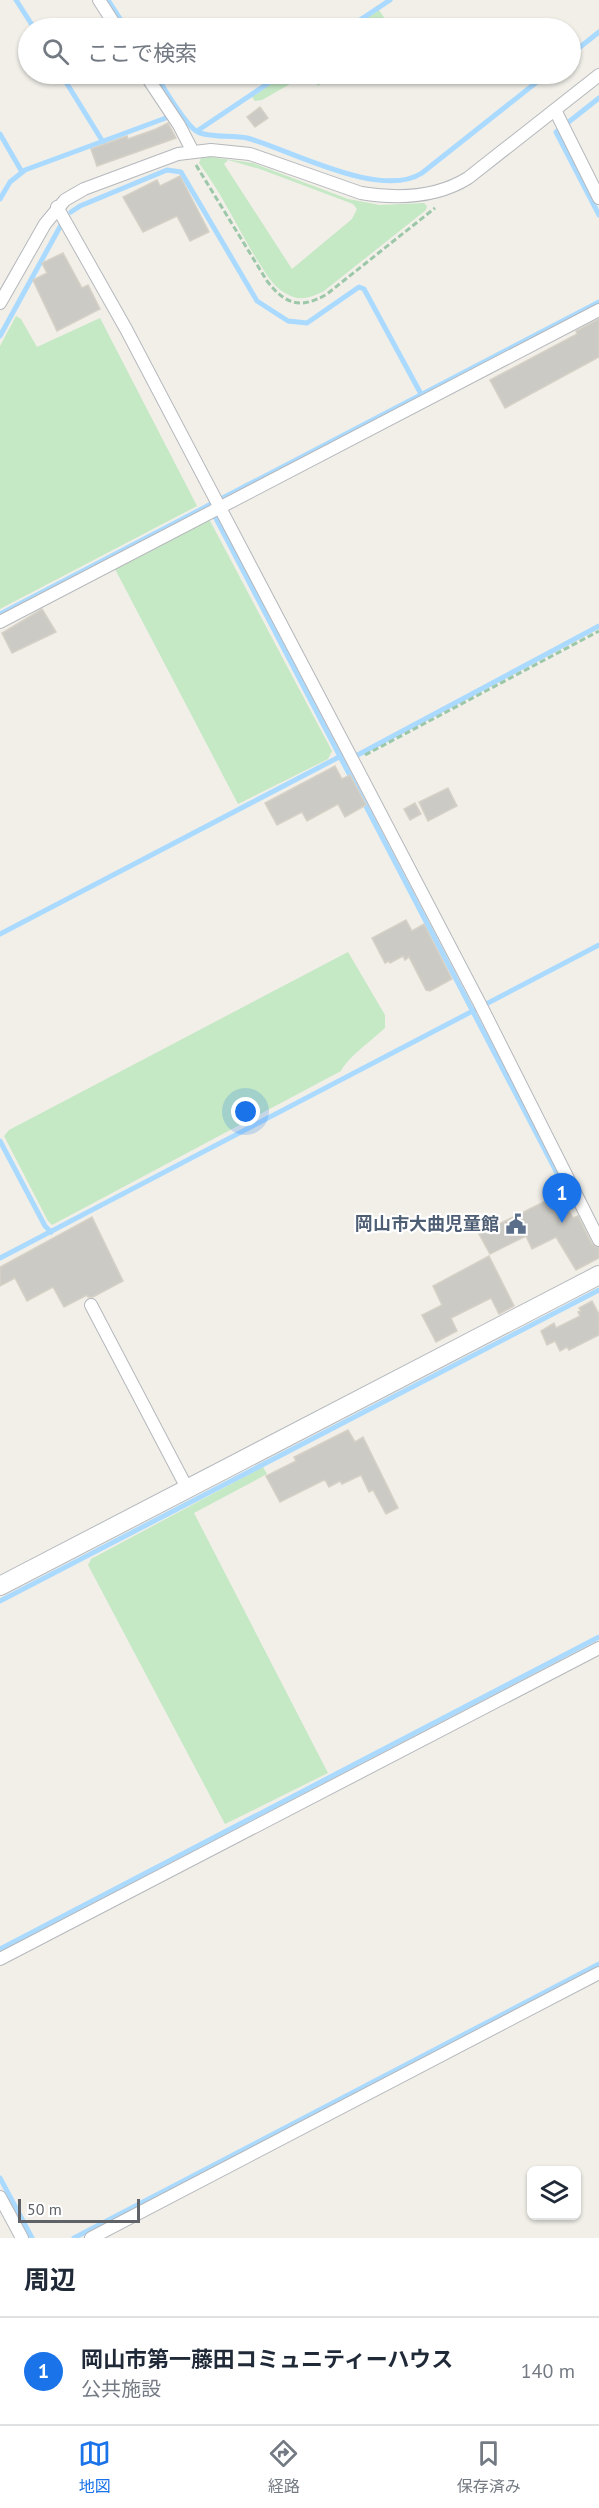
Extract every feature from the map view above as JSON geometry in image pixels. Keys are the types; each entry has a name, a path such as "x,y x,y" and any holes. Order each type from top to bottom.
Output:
{"street":[{"path":"99,0 111,18"},
{"path":"0,303 57,207 84,189 178,154 211,150 250,154 361,194 403,196 440,192 468,178 599,75"},
{"path":"152,84 173,115 193,152"},
{"path":"555,110 599,198"},
{"path":"57,207 126,329 215,507 352,759 482,1007 599,1240"},
{"path":"0,622 215,507 599,309"},
{"path":"0,1586 599,1275"},
{"path":"91,1305 187,1488"},
{"path":"0,1959 599,1648"},
{"path":"91,2238 599,1973"},
{"path":"0,2197 22,2238"}],"path":[{"path":"193,152 195,163 267,281 288,301 314,302 327,294 438,205 440,192"},
{"path":"352,759 599,631"}],"green space":[{"path":"379,10 384,18 367,18"},
{"path":"271,84 290,84 262,100 255,101 252,97"},
{"path":"210,157 253,163 348,199 380,205 424,203 427,206 426,210 324,291 309,297 290,296 280,290 265,273 215,186 199,163 201,158","holes":["228,160 260,169 353,204 357,209 352,219 292,269 224,164"]},
{"path":"16,316 21,319 37,347 100,318 197,506 0,609 0,346"},
{"path":"209,519 332,751 328,759 238,804 115,569 120,564"},
{"path":"348,952 385,1015 385,1028 354,1055 341,1071 52,1225 48,1221 4,1136 9,1130"},
{"path":"263,1467 267,1474 194,1513 328,1773 225,1824 88,1565 91,1559"}],"building":[{"path":"260,107 268,118 255,127 247,117"},
{"path":"168,123 176,138 97,166 91,149 127,136 128,139"},
{"path":"180,176 209,232 190,241 177,216 143,232 123,197 157,180 160,186"},
{"path":"63,253 82,288 88,285 100,309 57,331 33,280 47,273 42,263"},
{"path":"599,319 599,357 505,408 490,380 577,334 576,331"},
{"path":"42,609 56,632 12,653 2,633"},
{"path":"335,766 342,779 350,775 366,805 345,817 338,804 307,821 302,812 277,825 265,803"},
{"path":"448,788 457,806 428,821 419,802"},
{"path":"415,803 421,814 410,820 404,809"},
{"path":"406,920 412,931 424,924 452,979 430,991 426,990 409,957 405,960 403,956 390,963 389,961 385,963 372,938"},
{"path":"560,1194 573,1218 578,1216 592,1244 599,1248 599,1258 576,1270 556,1237 532,1249 526,1236 490,1254 479,1234"},
{"path":"92,1217 123,1281 93,1297 87,1295 64,1307 53,1287 27,1301 15,1278 0,1286 0,1267"},
{"path":"489,1256 514,1306 499,1314 491,1298 451,1318 457,1331 436,1342 422,1315 442,1305 433,1286"},
{"path":"592,1301 599,1314 599,1335 569,1350 567,1347 560,1351 555,1341 547,1345 541,1331 554,1323 556,1328 580,1316 579,1308"},
{"path":"348,1430 355,1442 363,1437 398,1508 386,1514 373,1490 369,1492 361,1475 329,1487 325,1480 280,1502 266,1476 296,1461 294,1457"}],"waterway":[{"path":"16,0 28,18"},
{"path":"108,0 120,18"},
{"path":"363,18 390,0"},
{"path":"581,46 599,32"},
{"path":"67,84 103,142"},
{"path":"161,84 181,115 198,132 247,138 335,170 383,181 404,180 422,173 534,84"},
{"path":"197,131 267,84"},
{"path":"599,98 556,132 599,215"},
{"path":"0,199 10,182 25,170 174,115"},
{"path":"0,134 22,172"},
{"path":"71,212 80,206 167,170 181,172 257,301 288,321 307,323 359,287 364,289 421,394"},
{"path":"0,336 61,225"},
{"path":"0,614 599,302"},
{"path":"209,505 557,1173"},
{"path":"352,758 599,626"},
{"path":"0,934 341,756"},
{"path":"0,1258 599,945"},
{"path":"0,1141 45,1226 51,1232"},
{"path":"0,1601 599,1290"},
{"path":"0,1949 599,1637"},
{"path":"74,2238 599,1964"},
{"path":"0,2178 32,2238"}],"place":[{"name":"岡山市第一藤田コミュニティーハウス","path":"562,1223"},
{"name":"岡山市大曲児童館","path":"516,1224"}]}
